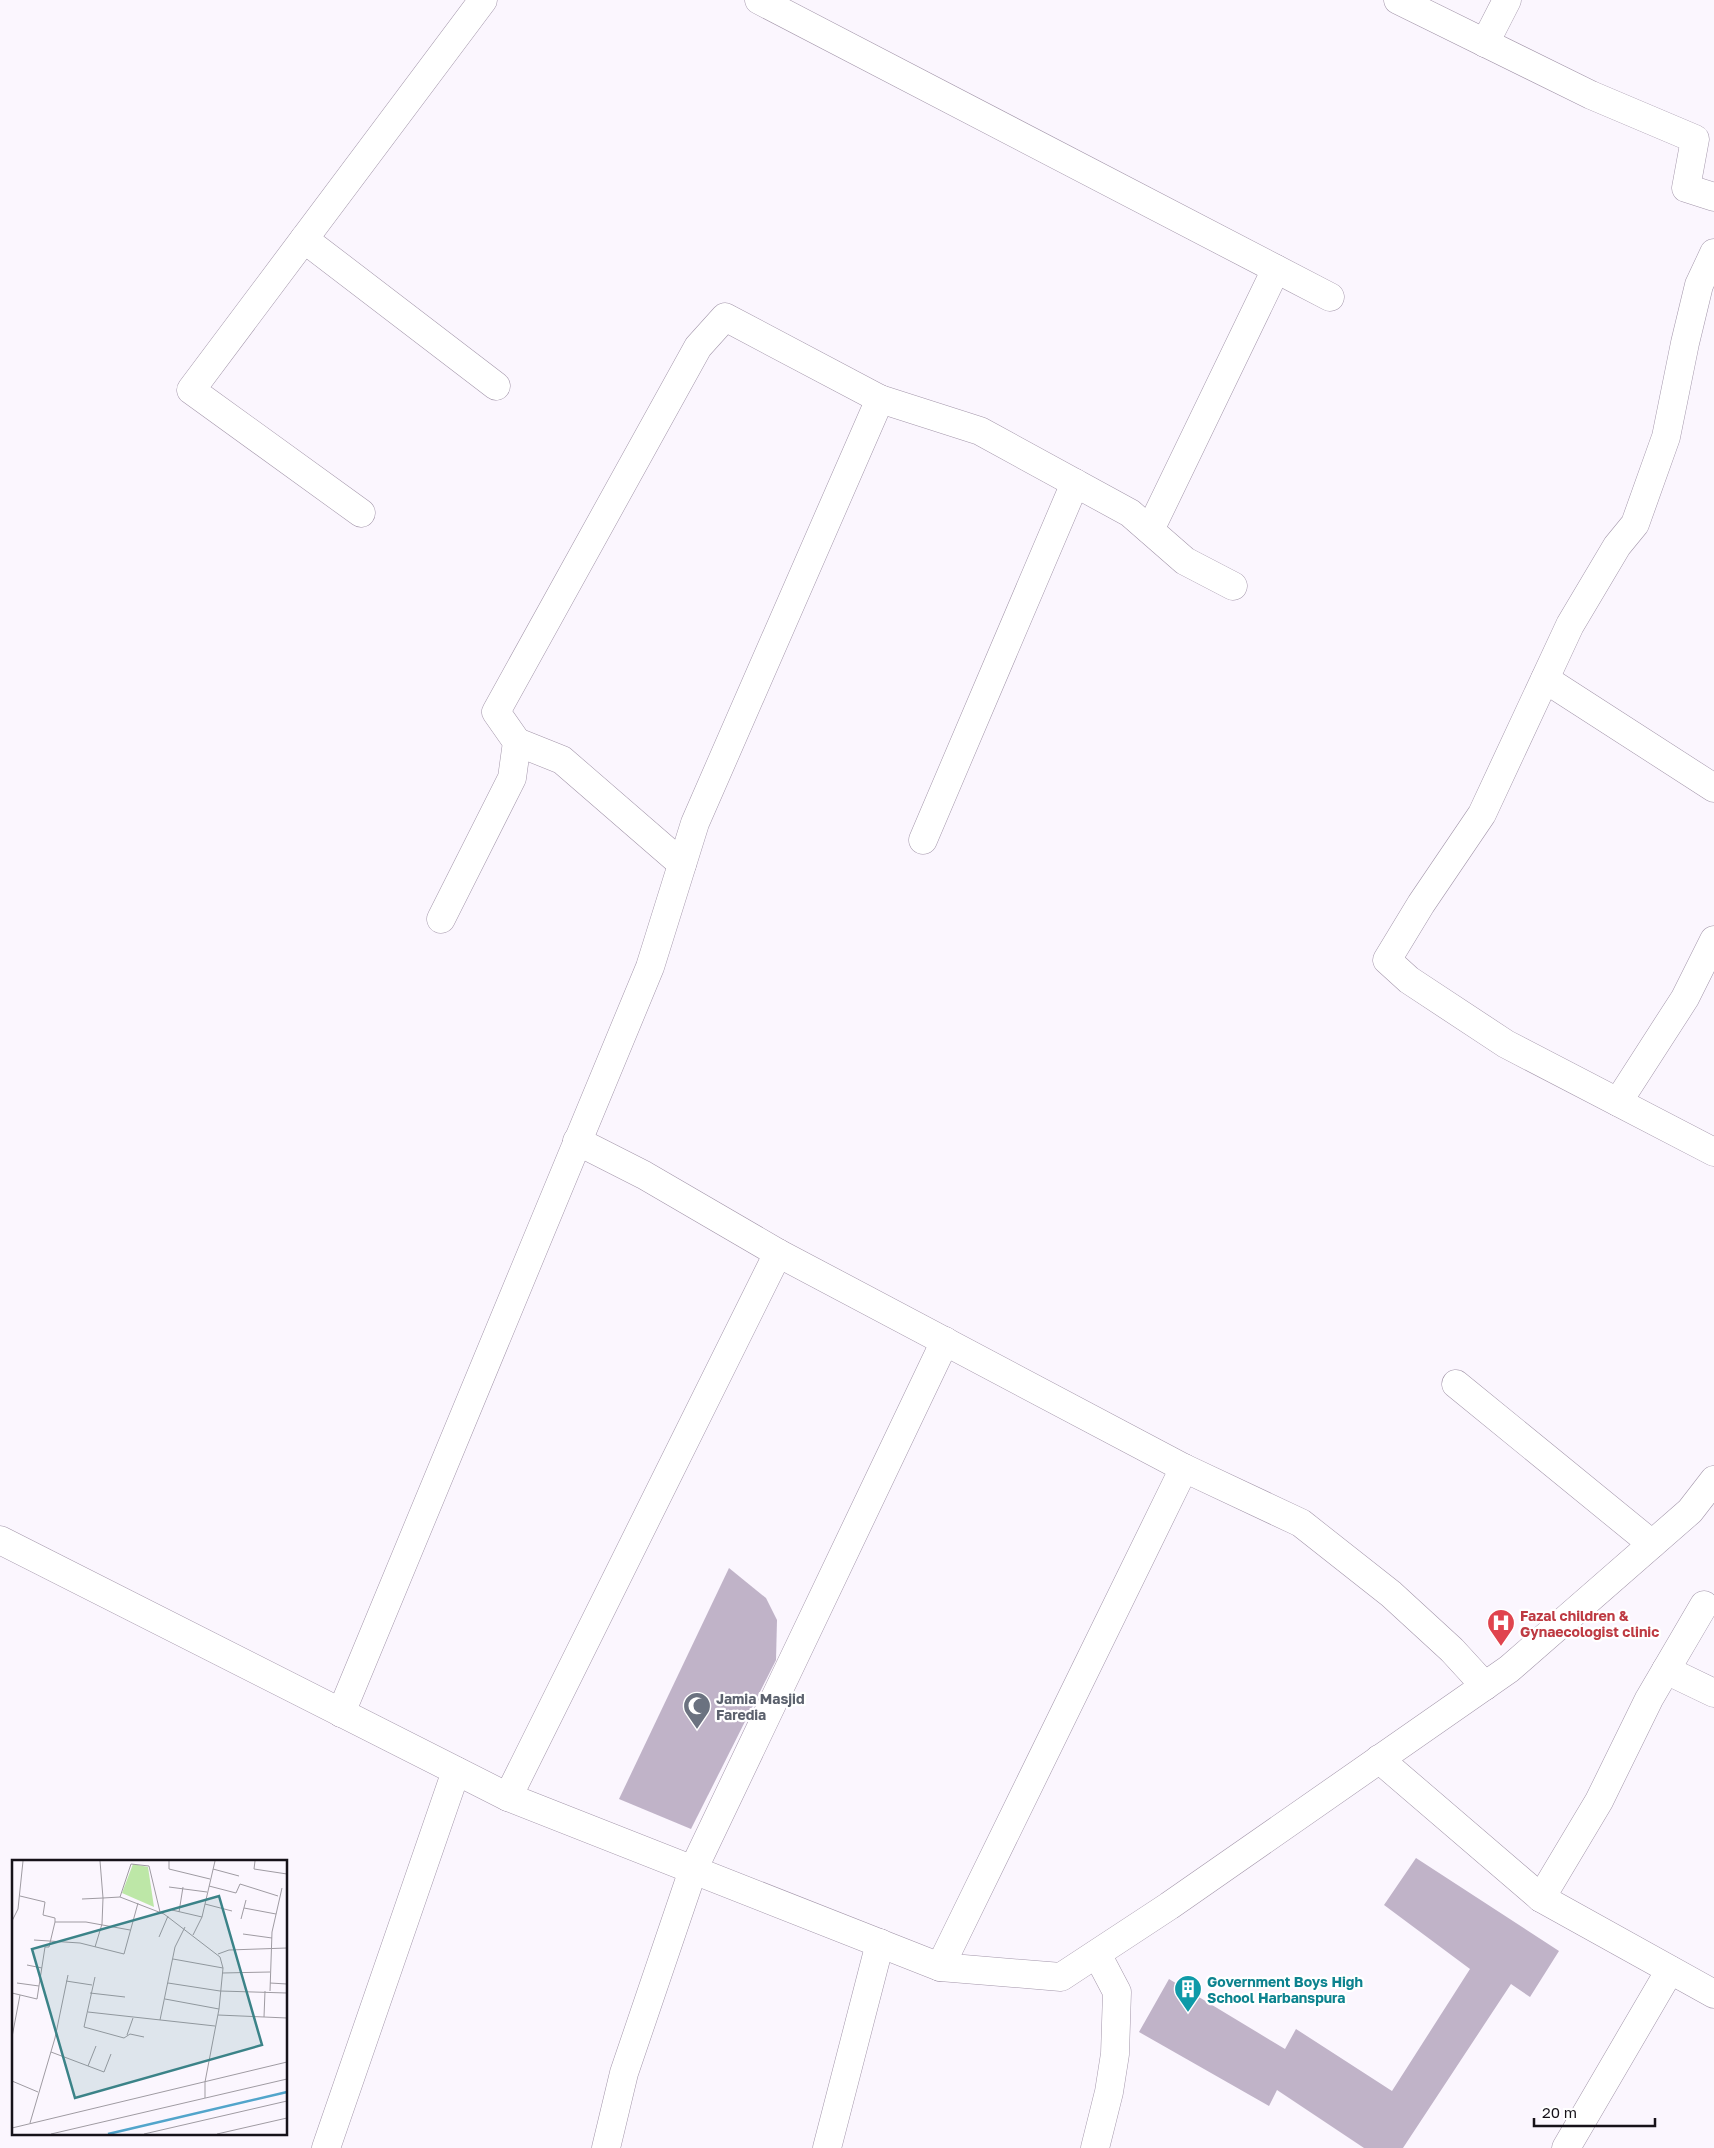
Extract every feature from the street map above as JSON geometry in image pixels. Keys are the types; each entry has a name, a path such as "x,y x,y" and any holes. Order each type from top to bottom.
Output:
{"street":[{"path":"361,513 191,390 484,0"},
{"path":"759,0 1330,297"},
{"path":"1398,0 1591,95 1696,139 1686,188 1714,197"},
{"path":"1486,43 1507,0"},
{"path":"304,239 496,386"},
{"path":"1714,253 1699,285 1666,437 1635,524 1617,546 1570,625 1482,814 1421,904 1387,960 1409,980 1506,1044 1714,1152"},
{"path":"1150,530 1276,269"},
{"path":"682,864 562,760 517,742 496,712 698,347 725,317 880,399 980,431 1130,513 1185,561 1233,586"},
{"path":"341,1713 650,967 695,823 880,399"},
{"path":"922,840 1075,483"},
{"path":"1545,679 1714,788"},
{"path":"441,919 512,778 517,742"},
{"path":"1618,1102 1685,998 1714,940"},
{"path":"577,1141 644,1175 778,1253 1184,1468 1301,1523 1391,1594 1452,1650 1485,1686"},
{"path":"508,1797 778,1253"},
{"path":"606,2148 624,2073 693,1870 945,1341"},
{"path":"1456,1384 1652,1544"},
{"path":"940,1967 1184,1468"},
{"path":"0,1540 508,1797 940,1967 1061,1977 1508,1669 1690,1511 1714,1480"},
{"path":"1541,1898 1599,1801 1649,1699 1704,1605"},
{"path":"1666,1670 1714,1693"},
{"path":"1379,1759 1541,1898 1714,1994"},
{"path":"326,2148 456,1771"},
{"path":"827,2148 880,1944"},
{"path":"1095,2148 1109,2092 1115,2054 1117,1992 1097,1954"},
{"path":"1566,2148 1670,1970"}],"building":[{"name":"Jamia Masjid Faredia","path":"729,1568 766,1598 777,1620 776,1660 691,1829 619,1799"},
{"name":"Government Boys High School Harbanspura","path":"1416,1858 1559,1951 1530,1997 1511,1984 1403,2148 1364,2148 1277,2090 1269,2106 1139,2032 1169,1979 1285,2049 1296,2029 1392,2091 1470,1969 1384,1905"}],"place":[{"name":"Fazal children & Gynaecologist clinic","path":"1501,1647"},
{"name":"Jamia Masjid Faredia","path":"697,1730"},
{"name":"Government Boys High School Harbanspura","path":"1188,2013"}]}
